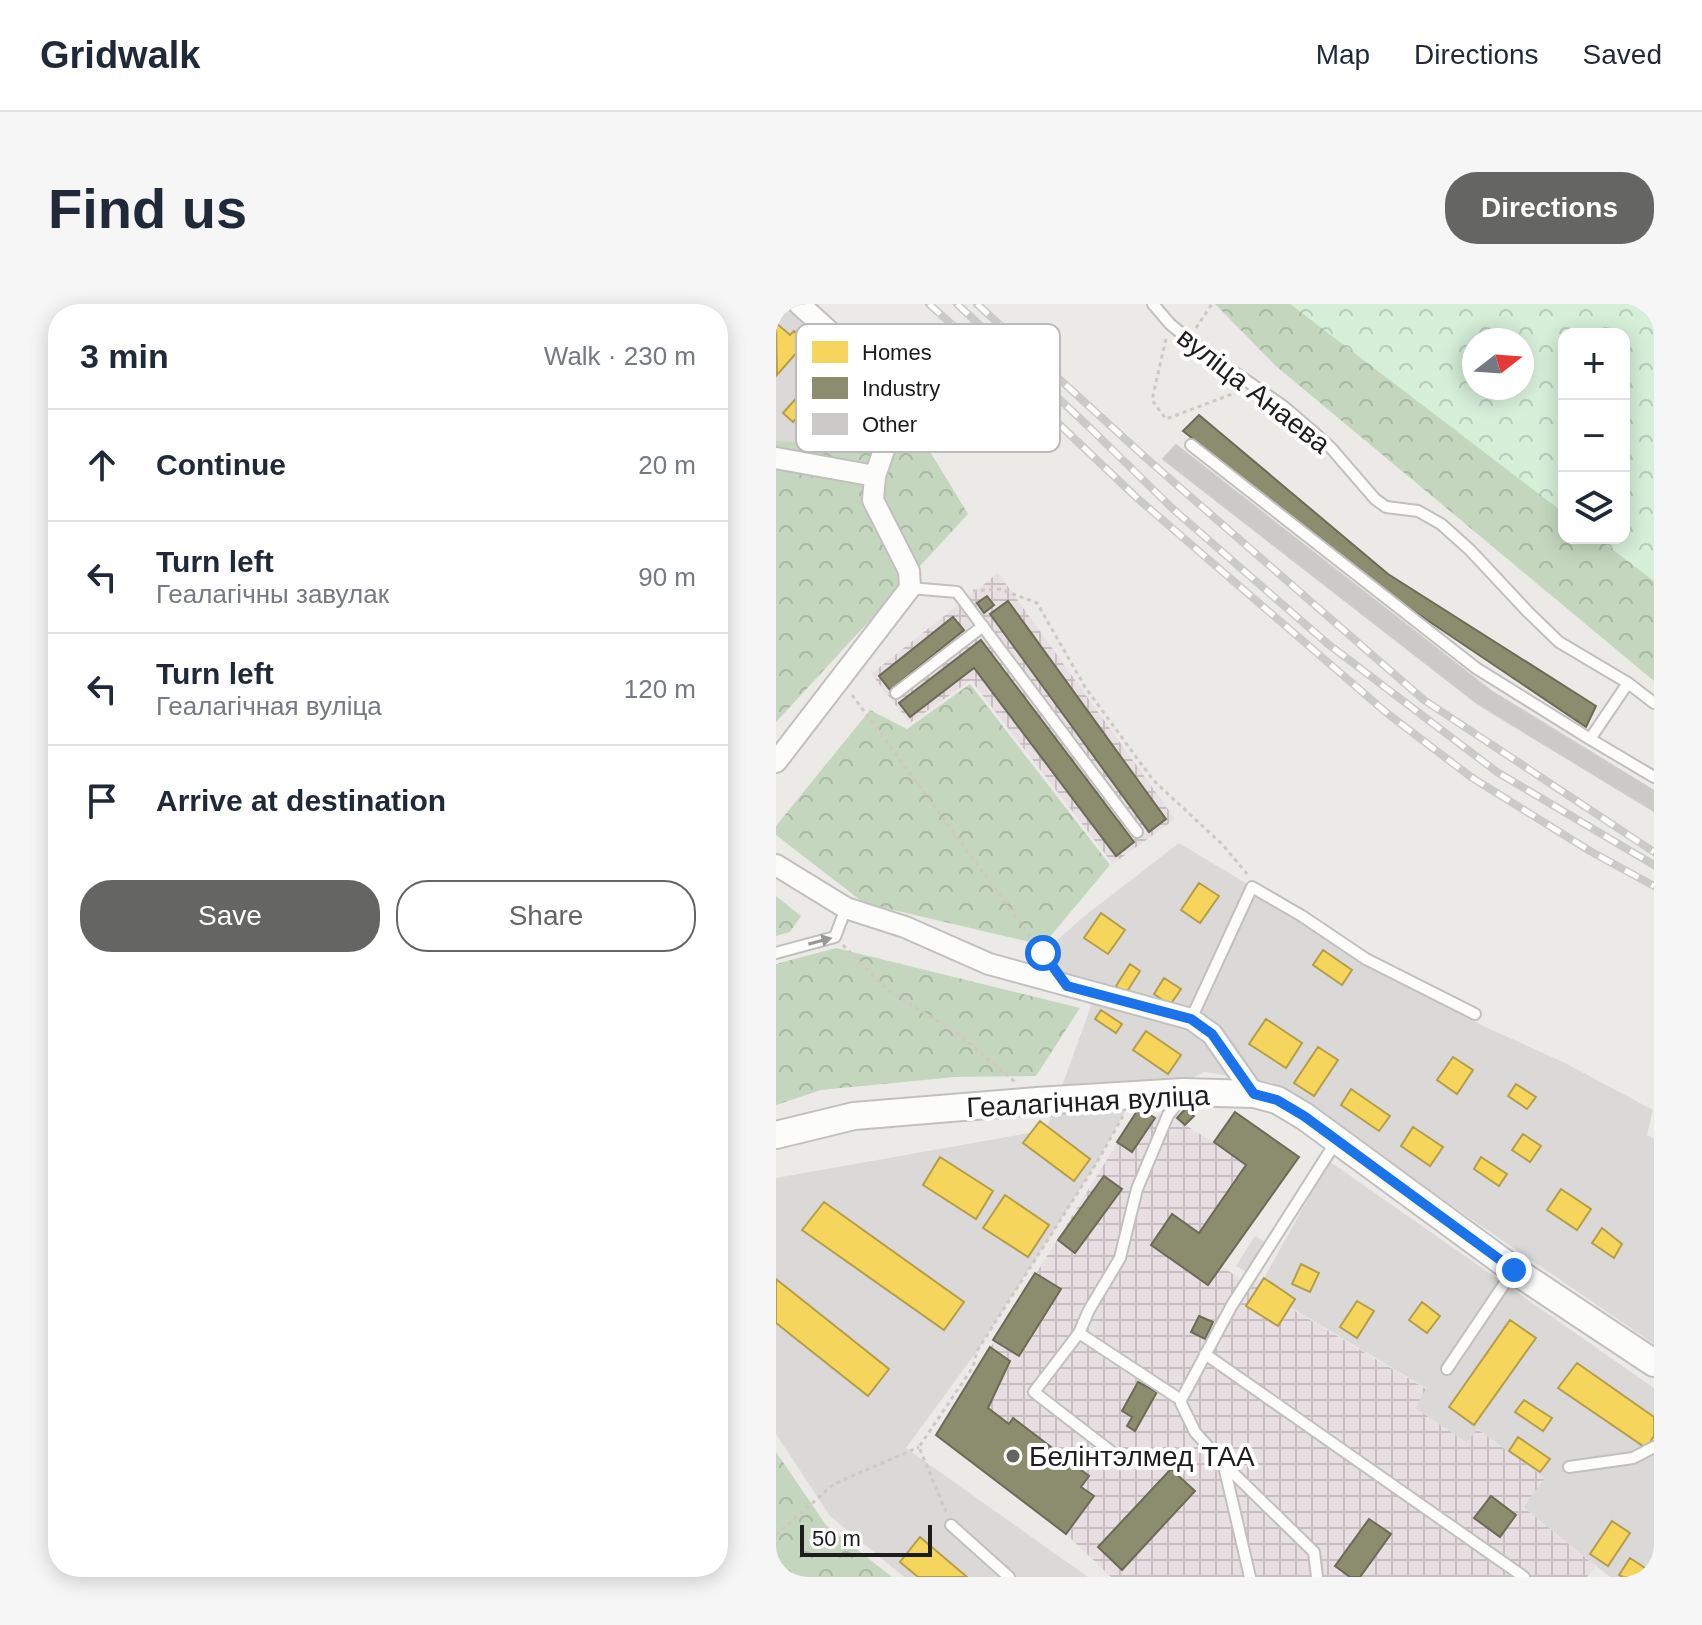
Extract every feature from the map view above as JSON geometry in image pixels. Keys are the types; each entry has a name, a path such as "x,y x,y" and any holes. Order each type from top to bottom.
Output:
{"street":[{"path":"799,304 821,324"},
{"path":"776,762 910,588 909,571 873,500 875,476 883,452"},
{"path":"776,458 875,476"},
{"path":"776,865 846,908 905,927 989,964 1191,1019 1212,1034 1254,1094"},
{"name":"Геалагічная вуліца","path":"776,1135 854,1116 1183,1092 1254,1094 1277,1100 1304,1116 1514,1270 1654,1363"}],"lane":[{"name":"вуліца Анаева","path":"1153,304 1170,324 1283,406 1331,448 1375,499 1386,507 1418,511 1441,524 1559,642 1628,683 1654,703"},
{"path":"1191,445 1476,668 1654,777"},
{"path":"910,588 957,592 1137,832"},
{"path":"896,693 983,626"},
{"path":"1590,739 1628,683"},
{"path":"1191,1019 1252,887 1366,959 1475,1014"},
{"path":"776,953 835,937 846,908"},
{"path":"1113,1453 1034,1392 1079,1333 1120,1258 1137,1189 1168,1115 1183,1092"},
{"path":"1317,1577 1314,1552 1195,1432 1181,1400 1232,1305 1337,1140"},
{"path":"1447,1369 1514,1270"},
{"path":"1079,1333 1181,1400"},
{"path":"1205,1354 1524,1577"},
{"path":"1569,1467 1633,1458 1654,1447"},
{"path":"1224,1464 1250,1577"},
{"path":"951,1525 1009,1577"}],"path":[{"path":"1189,339 1212,304"},
{"path":"1170,324 1152,400 1166,419 1254,386"},
{"path":"957,592 1000,589 1037,603 1085,687 1153,780 1222,844 1246,870 1252,887"},
{"path":"840,679 1067,986"},
{"path":"835,937 885,988 961,1036 1037,1101"},
{"path":"776,1535 834,1484 919,1447 973,1367 977,1351 1096,1164 1128,1106"},
{"path":"919,1447 951,1525"}],"shaded area":[{"path":"776,304 807,304 829,324 796,324 796,442 776,441"},
{"path":"998,573 1175,819 1113,864 971,680 910,723 871,674"},
{"path":"1179,843 1481,1025 1565,1063 1653,1110 1647,1135 1654,1139 1654,1344 1271,1082 1205,1072 1128,1106 1096,1164 977,1351 906,1448 1088,1577 904,1577 830,1516 776,1434 776,1178 1046,1130 1091,1006 1043,953 1082,918"},
{"path":"1139,1108 1154,1118 1160,1113 1177,1118 1214,1142 1235,1112 1299,1157 1222,1267 1246,1282 1264,1278 1295,1299 1290,1308 1426,1389 1415,1408 1467,1443 1477,1429 1545,1478 1523,1507 1596,1566 1587,1577 1111,1577 1066,1534 936,1435"},
{"path":"1329,1161 1654,1388 1654,1577 1610,1577 1523,1507 1544,1479 1478,1429 1467,1443 1415,1408 1426,1388 1290,1307 1264,1278"},
{"path":"1255,1236 1265,1242 1246,1272 1236,1266"}],"green space":[{"path":"1215,304 1654,304 1654,681 1277,367"},
{"path":"1290,304 1654,304 1654,581 1605,544 1630,544 1630,328 1558,328 1558,508"},
{"path":"776,441 796,442 796,452 930,452 968,514 776,722"},
{"path":"970,684 1110,865 1043,945 864,903 776,835 776,826 870,710 907,729"},
{"path":"776,896 801,916 790,932 776,936"},
{"path":"836,948 1080,1008 1036,1076 955,1077 821,1090 776,1105 776,964"},
{"path":"776,1452 826,1525 892,1577 776,1577"}],"building: Homes":[{"path":"776,305 785,312 776,322"},
{"path":"776,323 790,335 794,331 796,333 796,353 777,375"},
{"path":"796,399 796,419 793,422 783,413"},
{"path":"1199,883 1219,896 1200,923 1181,910"},
{"path":"1101,913 1125,930 1108,954 1084,938"},
{"path":"1323,950 1352,970 1342,985 1313,965"},
{"path":"1130,964 1140,971 1126,993 1116,986"},
{"path":"1164,978 1181,989 1170,1005 1154,994"},
{"path":"1101,1010 1122,1024 1116,1033 1095,1019"},
{"path":"1266,1019 1302,1043 1286,1068 1249,1044"},
{"path":"1146,1031 1181,1055 1168,1074 1133,1050"},
{"path":"1318,1047 1338,1060 1314,1096 1294,1083"},
{"path":"1453,1057 1473,1070 1457,1094 1437,1080"},
{"path":"1516,1084 1536,1097 1527,1109 1508,1096"},
{"path":"1351,1089 1390,1116 1379,1131 1341,1105"},
{"path":"1040,1121 1090,1159 1074,1181 1023,1143"},
{"path":"1413,1127 1443,1147 1430,1166 1401,1146"},
{"path":"1523,1134 1541,1146 1530,1162 1512,1150"},
{"path":"940,1157 993,1191 976,1219 923,1185"},
{"path":"1481,1157 1507,1174 1499,1186 1474,1169"},
{"path":"1561,1189 1591,1209 1577,1230 1547,1210"},
{"path":"1005,1195 1049,1225 1028,1257 983,1228"},
{"path":"824,1202 964,1302 944,1330 802,1230"},
{"path":"1602,1228 1622,1244 1614,1258 1592,1243"},
{"path":"1301,1264 1319,1273 1310,1292 1292,1284"},
{"path":"1264,1278 1295,1299 1278,1326 1246,1306"},
{"path":"776,1279 889,1369 868,1396 776,1323"},
{"path":"1357,1301 1374,1311 1357,1338 1340,1327"},
{"path":"1422,1302 1440,1316 1427,1333 1409,1320"},
{"path":"1510,1320 1536,1338 1474,1425 1449,1407"},
{"path":"1577,1363 1654,1417 1654,1436 1646,1448 1558,1388"},
{"path":"1524,1400 1552,1418 1543,1431 1515,1412"},
{"path":"1518,1437 1550,1459 1540,1472 1509,1451"},
{"path":"1612,1521 1630,1533 1608,1566 1590,1554"},
{"path":"920,1537 967,1577 918,1577 900,1562"},
{"path":"1630,1558 1654,1574 1654,1577 1619,1575"}],"building: Industry":[{"path":"1199,415 1388,574 1596,706 1586,727 1378,587 1183,431"},
{"path":"987,596 994,605 984,613 977,603"},
{"path":"1008,601 1166,819 1149,832 990,614"},
{"path":"953,617 964,630 890,690 879,676"},
{"path":"981,640 1134,842 1116,856 974,668 910,717 899,703"},
{"path":"1139,1108 1155,1118 1132,1152 1117,1142"},
{"path":"1186,1108 1194,1116 1185,1125 1177,1118"},
{"path":"1235,1112 1299,1157 1208,1285 1151,1245 1172,1214 1199,1233 1246,1165 1214,1142"},
{"path":"1104,1176 1122,1189 1075,1253 1058,1240"},
{"path":"1035,1273 1061,1289 1019,1356 993,1340"},
{"path":"1199,1316 1213,1322 1205,1339 1191,1332"},
{"name":"Белінтэлмед ТАА","path":"990,1347 1010,1361 988,1408 1009,1424 1013,1418 1089,1476 1081,1487 1094,1496 1066,1534 936,1435"},
{"path":"1138,1382 1157,1392 1135,1431 1127,1426 1132,1417 1122,1411"},
{"path":"1171,1469 1195,1491 1122,1570 1098,1547"},
{"path":"1491,1496 1516,1515 1500,1537 1474,1518"},
{"path":"1369,1519 1391,1534 1360,1577 1350,1577 1335,1566"}],"building: Other":[{"path":"1176,445 1491,691 1654,791 1654,811 1478,704 1163,459"}],"railway":[{"path":"929,304 951,324"},
{"path":"957,304 978,324"},
{"path":"977,304 999,324"},
{"path":"1060,380 1424,700 1654,852"},
{"path":"1060,400 1173,509 1328,644 1497,772 1654,865"},
{"path":"1060,425 1137,498 1388,714 1471,777 1590,851 1654,886"}],"place":[{"name":"Белінтэлмед ТАА","path":"1013,1456"}],"route":[{"path":"1043,953 1067,986 1191,1019 1212,1034 1224,1048 1254,1094 1277,1100 1304,1116 1514,1270"}]}
